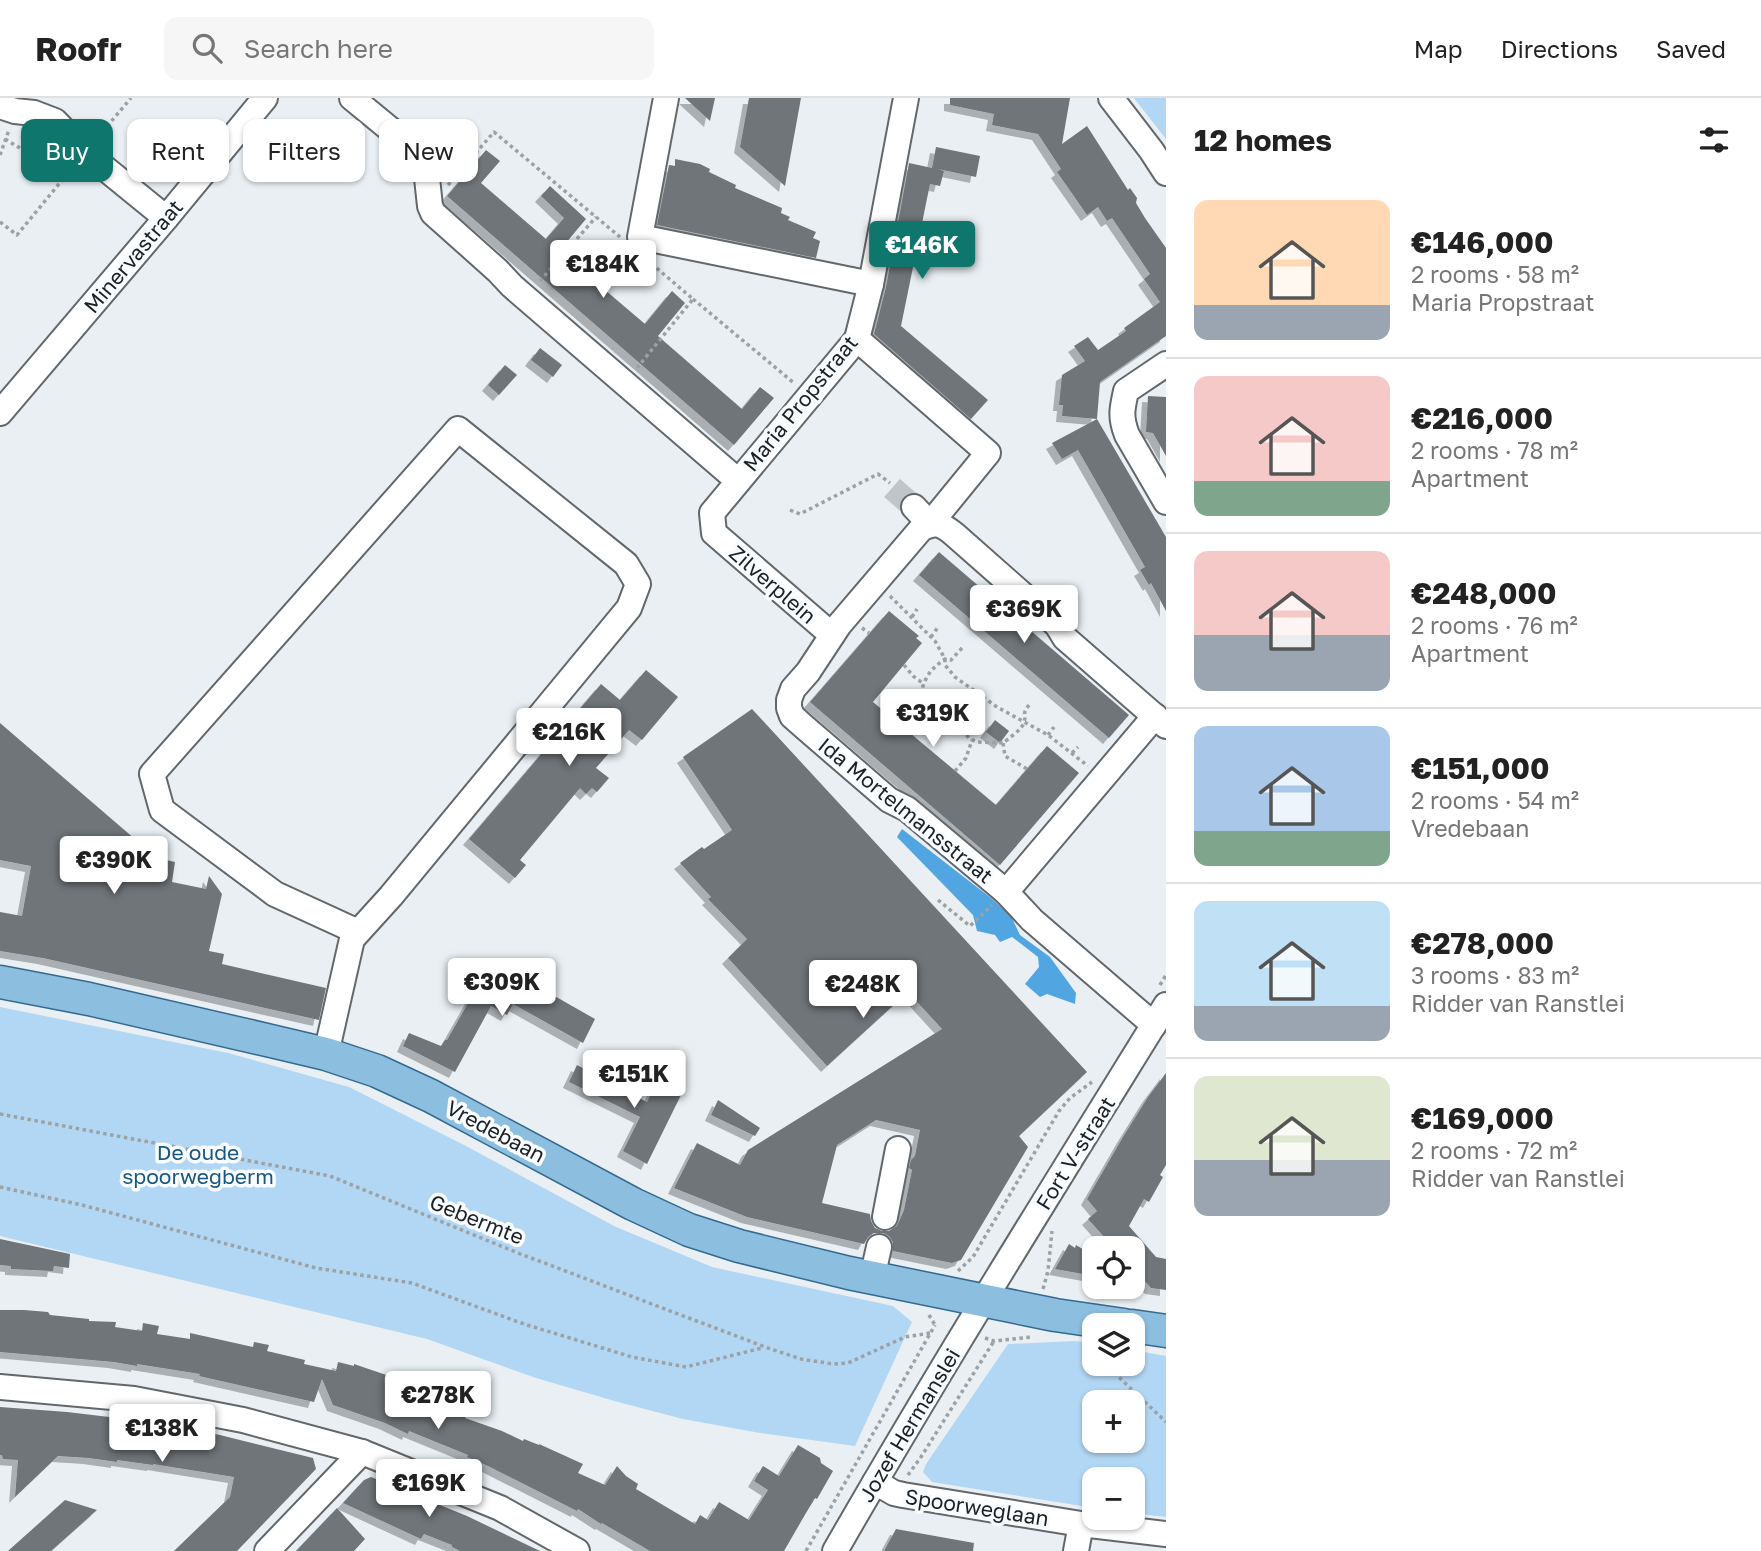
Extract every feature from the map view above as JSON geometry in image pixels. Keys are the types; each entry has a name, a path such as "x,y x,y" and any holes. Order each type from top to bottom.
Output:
{"main road":[{"name":"Vredebaan","path":"0,982 89,999 326,1054 377,1071 431,1096 633,1204 689,1230 739,1246 872,1278 984,1300 1032,1324 1055,1315 1082,1319"},
{"path":"1145,1328 1166,1331"}],"street":[{"name":"Minervastraat","path":"0,413 265,98"},
{"path":"352,98 419,153 427,178 433,213 525,298 737,480"},
{"path":"666,98 640,237 870,284"},
{"name":"Maria Propstraat","path":"714,533 712,513 857,338 906,98"},
{"path":"1111,98 1166,173"},
{"path":"8,108 50,119"},
{"path":"113,175 166,218"},
{"name":"Ida Mortelmansstraat","path":"857,338 988,453 922,516 921,529 832,635 808,672 793,689 789,700 792,716 889,800 907,809 1006,892 1032,920 1154,1015"},
{"path":"1166,363 1126,391 1121,410 1127,435 1166,502"},
{"path":"326,1054 352,939 391,896 629,608 638,584 626,564 458,429 152,774 162,810 275,894 358,932"},
{"path":"922,516 955,535 1056,625 1065,638 1161,721 1102,777 1006,892"},
{"name":"Zilverplein","path":"714,533 832,635"},
{"name":"Fort V-straat","path":"984,1300 1154,1015"},
{"path":"885,1217 898,1149"},
{"path":"872,1278 879,1247"},
{"name":"Jozef Hermanslei","path":"835,1551 984,1300"},
{"path":"0,1387 134,1399 243,1420 362,1452 500,1508 568,1549"},
{"path":"267,1551 362,1452"},
{"name":"Spoorweglaan","path":"874,1482 894,1493 1081,1524 1166,1534"},
{"path":"1076,1551 1081,1524"}],"path":[{"path":"113,119 131,98"},
{"path":"430,206 494,132 625,242"},
{"path":"5,139 21,149"},
{"path":"0,222 17,235 61,182"},
{"path":"525,298 596,217"},
{"path":"645,258 809,396"},
{"path":"624,383 693,299"},
{"path":"790,510 800,514 878,474 891,484"},
{"path":"876,583 931,637 945,659 945,665 955,677 997,707 1048,735 1102,777"},
{"path":"912,617 917,609"},
{"path":"931,637 938,627"},
{"path":"962,648 951,660 945,659 933,668 923,684 925,720 931,727 942,730 958,726 972,740 978,742 1003,743"},
{"path":"904,665 923,684"},
{"path":"1025,722 1025,710 1029,705"},
{"path":"910,734 925,720"},
{"path":"1025,722 1003,743 1005,756 1027,769"},
{"path":"1048,735 1054,727"},
{"path":"955,771 967,758 972,740"},
{"path":"1072,753 1078,747"},
{"path":"938,900 970,926 1006,892"},
{"path":"1154,1015 1166,975"},
{"path":"944,1292 956,1273 973,1257 1059,1111 1070,1098 1098,1078"},
{"name":"Gebermte","path":"0,1114 330,1176 518,1253 801,1359 832,1364 848,1363 905,1337 930,1333"},
{"path":"0,1187 82,1205 316,1268 412,1283 524,1324 632,1357 686,1367 765,1347"},
{"path":"907,1475 994,1341 1032,1324 1048,1271 1053,1222"},
{"path":"806,1551 935,1325 931,1315 920,1311"},
{"path":"1118,1376 1166,1422"}],"green space":[{"path":"1134,98 1166,98 1166,139"},
{"name":"De oude spoorwegberm","path":"0,1007 228,1053 349,1087 614,1226 712,1267 893,1306 912,1322 855,1446 683,1419 536,1378 427,1339 0,1236"},
{"path":"1082,1342 1082,1376 1145,1376 1145,1352 1166,1356 1166,1517 1145,1515 1145,1467 1082,1467 1082,1506 932,1482 923,1472 1008,1344"}],"water":[{"path":"902,829 1011,916 1020,935 1050,957 1076,993 1075,1004 1047,994 1040,997 1025,984 1039,967 1038,957 1012,937 1000,942 995,935 977,931 973,915 897,837"}],"building":[{"path":"685,98 715,98 710,121"},
{"path":"749,98 801,98 785,186 740,147"},
{"path":"950,98 1070,98 1062,144 1087,126 1128,190 1130,188 1137,198 1136,203 1166,248 1166,336 1100,382 1097,419 1062,416 1063,405 1059,405 1062,375 1085,361 1074,346 1088,337 1098,350 1126,331 1124,328 1160,302 1144,279 1150,274 1112,218 1107,221 1098,207 1087,215 1057,172 1061,169 1038,134 992,125 994,114 950,105"},
{"path":"936,147 980,156 976,177 938,169 944,171 940,186 930,184 901,326 988,400 971,419 874,334 886,287 909,163 932,168"},
{"path":"486,150 500,161 481,183 546,239 564,218 541,196 550,186 586,219 560,250 645,324 672,291 685,303 658,336 742,409 760,387 774,398 734,445 447,196 459,182 478,182 478,159"},
{"path":"675,159 700,164 710,169 709,172 736,185 735,188 782,208 781,213 790,217 788,220 816,232 813,238 820,241 816,258 657,225 669,165 675,166"},
{"path":"540,348 562,365 553,377 531,360"},
{"path":"505,365 517,375 499,395 488,385"},
{"path":"1148,396 1166,397 1166,456 1153,433 1146,432"},
{"path":"1097,419 1166,537 1166,611 1151,583 1149,585 1140,570 1145,567 1078,450 1062,459 1052,443"},
{"path":"939,552 1129,715 1109,738 919,575"},
{"path":"889,611 919,636 916,638 922,643 873,702 996,805 1047,746 1079,773 1000,865 810,702"},
{"path":"646,670 678,697 642,740 629,730 596,768 609,778 597,792 592,788 586,794 580,788 520,860 526,865 515,878 469,839 601,684 620,700"},
{"path":"752,709 1087,1072 1019,1136 1028,1147 961,1260 952,1263 893,1251 893,1242 883,1233 874,1233 864,1244 747,1217 674,1188 697,1143 740,1165 748,1150 942,1029 908,992 827,1066 728,958 747,939 708,899 711,897 680,863 732,830 683,757","holes":["876,1120 920,1130 915,1156 909,1168 912,1170 904,1210 897,1226 889,1231 882,1231 875,1228 870,1214 822,1203 837,1145"]},
{"path":"995,720 1009,731 1000,743 986,732"},
{"path":"0,723 157,858 175,862 172,882 206,889 209,876 222,894 209,951 224,954 222,964 326,988 319,1020 43,958 0,951 0,912 22,916 31,866 0,860"},
{"path":"514,973 595,1019 583,1043 513,1004 507,1015 491,1006 455,1072 403,1046 409,1033 441,1046 479,984"},
{"path":"577,1065 647,1102 656,1084 681,1095 647,1164 623,1151 640,1117 569,1082"},
{"path":"1166,1073 1166,1165 1160,1175 1163,1177 1149,1202 1144,1199 1129,1226 1138,1236 1103,1236 1088,1219 1097,1211 1087,1199 1148,1097"},
{"path":"718,1100 760,1128 755,1136 711,1115"},
{"path":"0,1239 70,1254 69,1268 54,1266 53,1271 11,1269 11,1266 0,1265"},
{"path":"1069,1244 1082,1249 1082,1274 1055,1269"},
{"path":"1145,1244 1156,1257 1166,1259 1166,1290 1151,1288 1145,1281"},
{"path":"0,1310 48,1312 50,1315 89,1321 116,1322 115,1327 142,1331 143,1323 159,1326 157,1334 190,1339 190,1333 253,1347 254,1342 269,1345 267,1351 305,1360 304,1364 336,1371 338,1362 354,1364 401,1380 397,1393 428,1405 435,1406 436,1403 466,1413 465,1418 523,1441 524,1439 539,1444 583,1464 578,1473 605,1485 617,1466 638,1484 636,1489 695,1524 700,1515 708,1520 719,1502 749,1520 768,1490 754,1481 763,1466 779,1476 798,1445 820,1458 821,1463 833,1471 784,1551 650,1551 578,1509 577,1511 467,1457 468,1455 333,1405 322,1379 314,1402 199,1376 200,1374 137,1364 0,1352"},
{"path":"0,1407 152,1422 220,1435 313,1458 316,1469 237,1551 174,1551 230,1497 234,1477 153,1464 58,1456 15,1497 18,1460 3,1459 0,1455"},
{"path":"371,1477 467,1516 540,1551 460,1551 424,1534 421,1539 343,1503 364,1480"},
{"path":"65,1500 97,1510 51,1551 8,1551"},
{"path":"337,1508 365,1539 354,1551 296,1551"},
{"path":"896,1529 974,1543 973,1551 884,1551"}],"tunnel":[{"path":"892,488 914,507"}]}
